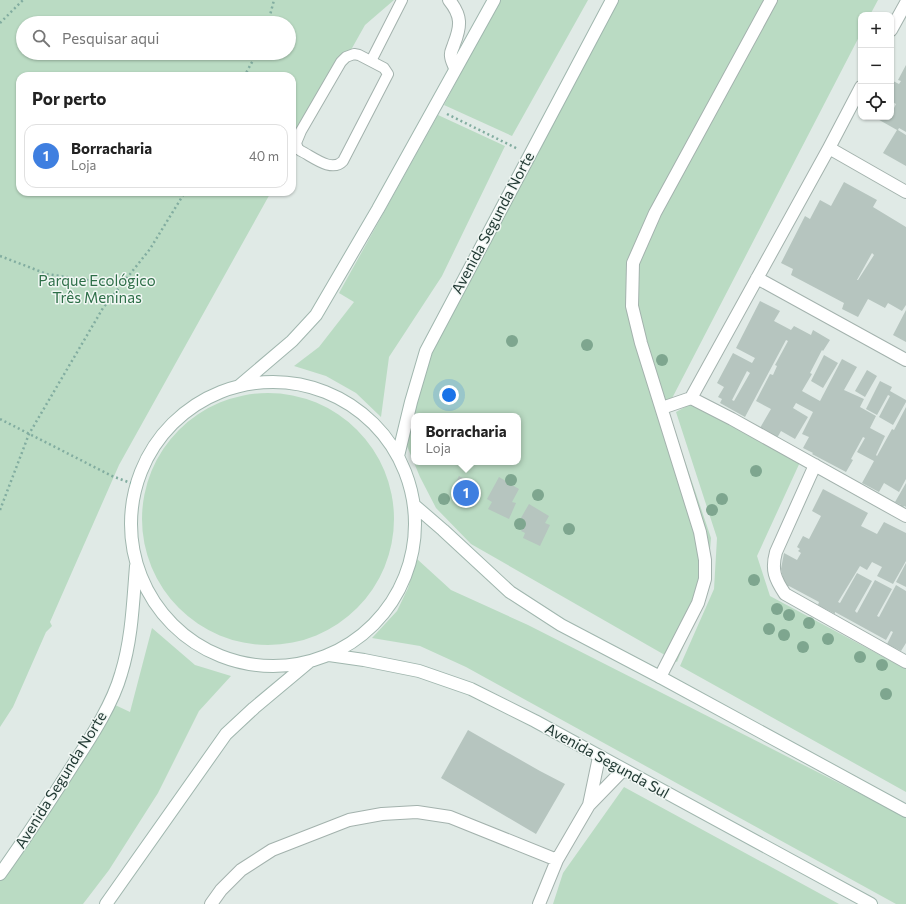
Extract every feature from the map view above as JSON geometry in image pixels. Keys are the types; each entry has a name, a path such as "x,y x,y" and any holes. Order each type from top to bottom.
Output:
{"main road":[{"path":"449,0 456,8 459,17 459,29 451,52 451,57 455,68"},
{"path":"238,386 292,341 316,315 378,209 494,0"},
{"name":"Avenida Segunda Norte","path":"398,456 411,402 426,350 612,0"},
{"path":"660,677 698,603 705,578 705,560 700,532 641,343 632,306 632,263 655,213 771,0"},
{"path":"894,27 902,19 906,3"},
{"path":"662,408 690,398 858,93"},
{"path":"828,148 906,192"},
{"path":"757,278 906,360"},
{"path":"265,382 291,383 318,389 342,400 365,415 384,434 398,456 409,480 414,505 415,536 409,566 397,594 379,619 355,640 329,655 309,662 273,667 237,662 203,649 173,627 151,598 136,565 131,538 131,511 136,485 147,458 164,433 185,412 210,397 238,386 265,382"},
{"path":"690,398 732,419 906,516"},
{"path":"815,465 776,552 773,564 777,581 785,594 906,662"},
{"path":"414,505 510,592 560,625 660,677 906,811"},
{"name":"Avenida Segunda Norte","path":"0,874 42,814 89,740 107,708 121,676 128,650 136,565"},
{"name":"Avenida Segunda Sul","path":"329,655 364,660 419,671 471,689 535,721 622,770 871,904"},
{"path":"106,904 226,734 254,708 309,662"},
{"path":"590,805 599,757"},
{"path":"539,904 557,860 590,805 622,770"},
{"path":"211,904 221,890 241,870 272,850 349,820 382,814 417,812 450,817 557,860"}],"lane":[{"path":"371,61 402,0"},
{"path":"354,54 371,61 384,68 388,74 343,161 338,166 330,166 301,151 296,143 301,131 341,62 346,57 354,54"}],"path":[{"path":"0,23 23,0"},
{"path":"270,16 274,0"},
{"path":"247,72 253,60"},
{"path":"434,107 529,155"},
{"path":"0,510 29,434 103,308 150,249 183,196"},
{"path":"0,256 47,274 122,285"},
{"path":"0,419 112,476 136,485"}],"green space":[{"name":"Parque Ecológico Três Meninas","path":"0,0 394,0 365,25 296,148 296,72 16,72 16,196 269,196 119,465 50,622 52,626 46,632 13,707 0,727"},
{"path":"499,0 588,0 512,136 444,105"},
{"path":"613,0 878,0 872,12 858,12 858,39 667,408 711,538 707,588 677,662 471,544 436,508 415,465 521,465 521,413 414,413 428,343"},
{"path":"438,115 505,146 442,276 389,357 381,417 356,393 326,376 294,366 319,347 354,302 339,293"},
{"path":"268,393 293,395 305,398 338,414 357,430 373,449 389,482 392,494 394,519 392,544 389,556 373,589 357,608 338,624 305,640 293,643 268,645 243,643 231,640 198,624 179,608 163,589 147,556 144,544 142,519 144,494 147,482 163,449 179,430 198,414 231,398 243,395"},
{"path":"698,400 801,460 757,556 770,596 906,669 906,792 680,666 714,589 717,538 676,412"},
{"path":"411,426 411,456 407,446"},
{"path":"417,559 451,590 528,625 906,817 906,904 896,904 466,667 420,646 372,638 397,611 408,588"},
{"path":"152,628 195,665 231,676 199,711 158,793 109,870 83,904 0,904 0,877 113,704 130,712"},
{"path":"624,787 839,904 553,904 563,873"}],"building":[{"path":"906,65 906,132 899,128 898,130 906,135 906,166 883,153 897,130 879,120 894,120 894,108 896,104 894,103 894,82 899,84 901,81 898,80"},
{"path":"844,182 877,200 873,207 906,227 906,305 902,311 888,303 885,308 868,299 858,317 842,309 844,303 791,275 793,269 781,263 805,216 810,219 820,200 831,206","holes":["872,253 874,255 858,280 857,280"]},
{"path":"760,301 780,311 774,321 791,330 794,326 811,335 813,330 830,340 823,351 822,350 810,373 812,374 802,391 820,401 842,359 857,367 844,390 864,399 860,407 876,416 870,428 885,436 876,455 877,456 892,429 894,430 906,407 906,479 899,492 884,483 879,492 862,483 874,461 857,452 865,438 863,437 846,472 803,448 809,437 802,434 813,412 796,403 793,408 808,417 795,439 781,431 777,438 760,428 771,409 756,401 770,374 773,375 777,366 775,365 788,341 786,340 745,417 720,403 722,399 718,397 724,387 717,383 733,353 752,363 755,358 736,348","holes":["747,371 750,373 734,401 732,400"]},
{"path":"906,310 906,342 893,335"},
{"path":"824,355 838,363 823,388 811,381"},
{"path":"867,370 877,376 865,397 855,391"},
{"path":"880,381 892,387 890,391 906,400 893,425 879,417 890,396 888,395 877,415 866,409"},
{"path":"459,476 475,484 472,489 476,491 472,501 455,495 456,491 452,489"},
{"path":"499,477 519,489 512,502 516,503 509,519 488,509 492,502 487,499"},
{"path":"906,483 906,507 903,507 895,502"},
{"path":"823,489 868,513 861,526 877,534 884,522 906,533 906,561 893,584 877,576 882,567 872,562 867,570 860,566 838,602 840,603 857,573 872,581 855,611 857,613 875,580 892,589 877,616 879,617 896,585 906,591 906,643 901,651 887,644 893,632 891,631 886,640 835,612 835,614 818,605 819,602 789,586 785,587 781,569 784,553 797,560 801,553 798,551 800,549 797,547 803,536 809,539 821,516 812,511"},
{"path":"529,504 549,516 545,523 550,525 540,546 523,538 525,533 521,531 524,526 518,523"},
{"path":"906,563 906,587 896,582"},
{"path":"468,730 565,784 536,834 441,778"}],"place":[{"name":"Borracharia","path":"466,493"}]}
